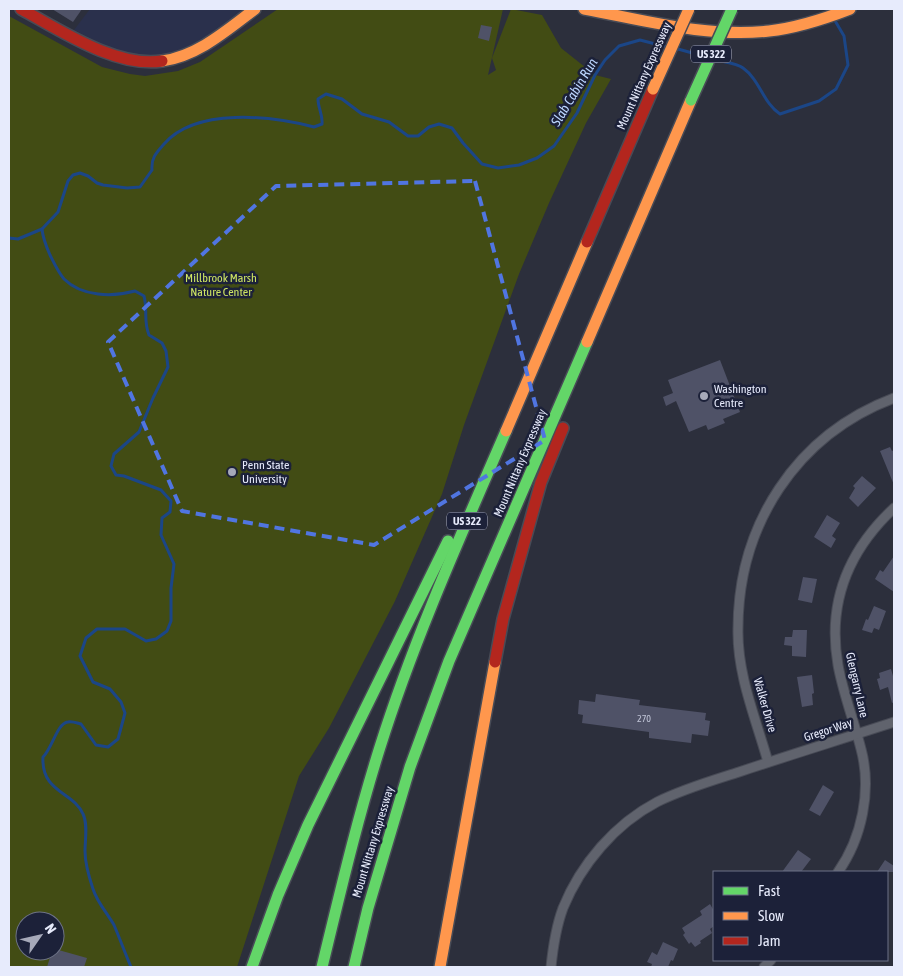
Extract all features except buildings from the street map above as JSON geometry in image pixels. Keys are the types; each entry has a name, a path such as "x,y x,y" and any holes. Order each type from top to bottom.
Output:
{"main road":[{"path":"21,9 108,55 124,60 158,63 174,59 200,48 255,9"},
{"path":"584,9 690,28 737,33 780,30 847,10"},
{"name":"Mount Nittany Expressway","path":"322,967 354,836 380,747 410,660 459,540 688,9"},
{"name":"Mount Nittany Expressway","path":"354,967 368,908 408,776 449,661 732,9"},
{"path":"440,967 504,619 539,492 592,354 650,216 676,138"},
{"path":"252,967 293,861 328,781 452,533 519,381 561,304"}],"street":[{"name":"Walker Drive","path":"768,762 742,673 738,630 740,590 746,558 757,528 781,486 796,466 820,442 858,415 894,398"},
{"name":"Glengarry Lane","path":"839,871 855,840 865,797 864,764 838,666 835,643 837,612 843,582 852,560 875,528 894,508"},
{"name":"Gregor Way","path":"768,762 894,722"},
{"path":"551,967 555,938 563,908 573,887 600,846 626,823 655,803 675,794 768,762"}],"highlighted area":[{"path":"475,181 545,440 374,545 182,511 108,342 276,186"}],"shaded area":[{"path":"90,9 248,9 198,43 176,53 154,57 119,53 74,30"}],"green space":[{"name":"Millbrook Marsh Nature Center","path":"278,9 503,9 488,75 496,70 492,58 511,9 542,15 561,48 595,75 611,79 586,123 519,274 464,425 442,494 395,601 329,728 299,776 237,967 9,967 9,16 102,67 145,76 178,71 200,62"}],"waterway":[{"name":"Slab Cabin Run","path":"716,60 740,66 749,73 769,104 780,114 819,101 836,89 848,65 844,36 834,19"},
{"name":"Slab Cabin Run","path":"131,967 114,925 95,894 86,860 85,818 79,807 52,785 47,778 43,757 58,731 64,723 68,722 81,724 96,745 108,747 118,739 125,713 121,702 110,689 93,682 80,656 86,638 97,629 125,629 146,641 156,639 167,631 171,621 171,588 174,564 161,535 162,518 170,512 171,501 161,490 124,476 116,475 111,466 114,454 139,432 168,367 166,351 162,343 149,335 146,325 144,296 135,291 108,295 89,292 71,285 64,279 56,267 46,245 42,229 58,212 68,181 73,175 80,173 103,185 127,188 140,187 152,170 152,162 156,153 178,132 195,124 214,119 235,117 277,120 314,127 322,124 318,99 326,94 342,99 362,114 389,122 408,136 418,136 429,127 439,124 452,128 482,164 498,168 519,165 537,158 554,146 577,113 595,75 605,60 619,46 640,40 667,47"},
{"name":"Slab Cabin Run","path":"678,49 703,56"},
{"path":"9,238 18,239 42,229"}],"traffic: fast":[{"path":"691,100 732,9"},
{"path":"354,967 368,908 410,767 449,661 587,342"},
{"path":"322,967 364,802 393,707 439,588 506,431"},
{"path":"252,967 278,895 308,825 448,541"}],"traffic: slow":[{"path":"162,61 188,54 200,48 255,9"},
{"path":"584,9 676,27 746,33 790,28 850,9"},
{"path":"653,89 689,9"},
{"path":"587,342 691,100"},
{"path":"506,431 587,242"},
{"path":"440,967 495,662"}],"traffic: jam":[{"path":"21,9 71,37 107,53 144,62 162,61"},
{"path":"587,242 653,89"},
{"path":"495,662 503,619 541,482 563,428"}],"place":[{"name":"Washington Centre","path":"704,396"},
{"name":"Penn State University","path":"232,472"}]}
